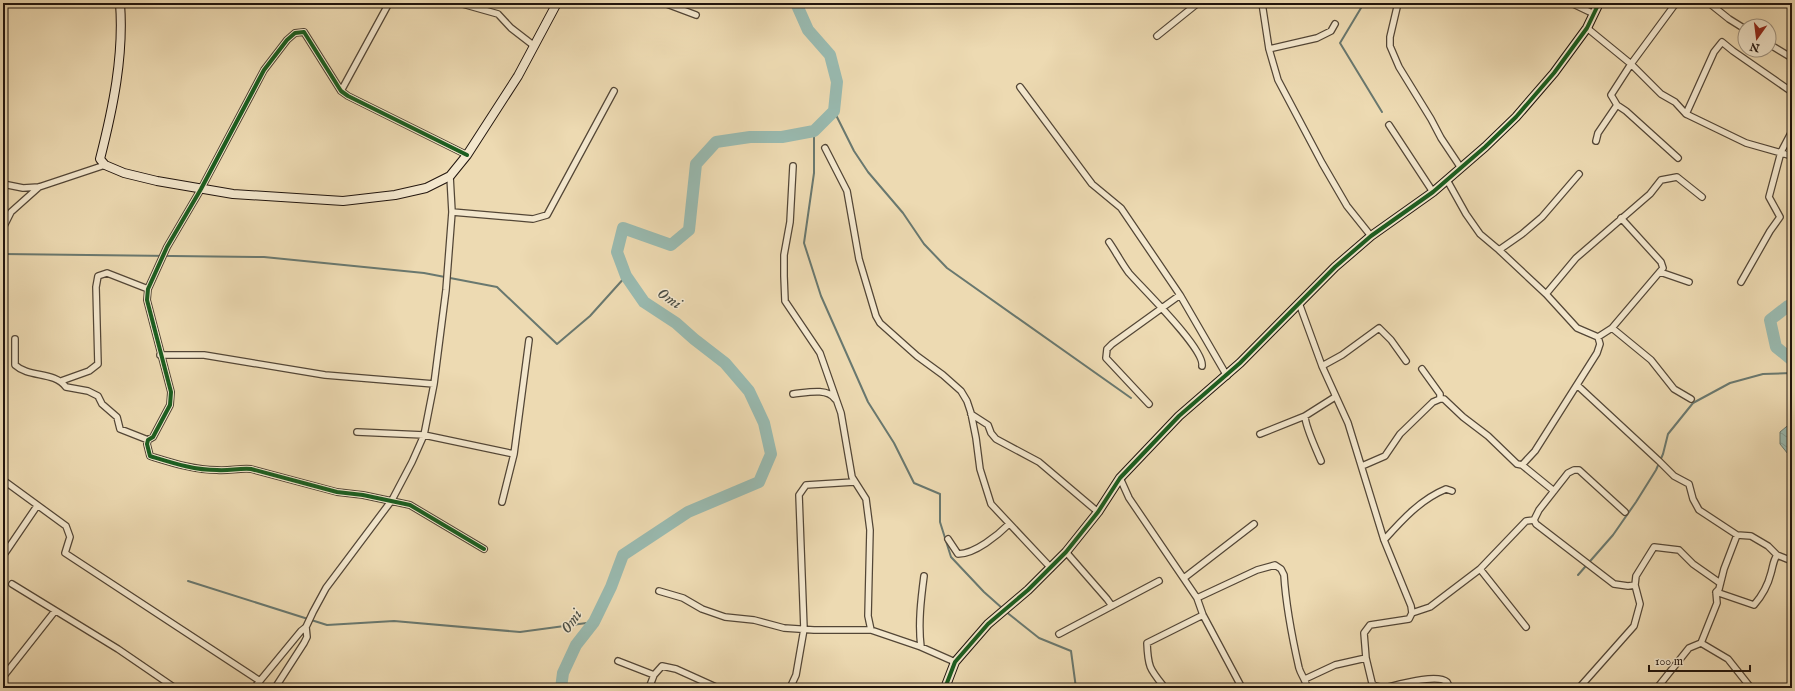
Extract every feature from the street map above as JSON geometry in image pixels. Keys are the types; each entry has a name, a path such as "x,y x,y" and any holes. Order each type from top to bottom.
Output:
{"street":[{"path":"120,3 121,22 117,79 109,123 100,158 105,165 124,173 201,190 233,194 343,201 426,188 450,176 468,156 518,76 533,45 557,3"},
{"path":"342,91 389,3"},
{"path":"459,3 498,14 533,45"},
{"path":"664,3 696,16"},
{"path":"1157,36 1198,3"},
{"path":"1262,3 1269,49 1278,80 1303,129 1347,206 1371,236"},
{"path":"1398,3 1390,37 1390,46 1399,67 1441,138 1461,168"},
{"path":"1571,3 1594,14"},
{"path":"945,688 955,662 988,624 1066,552 1098,512 1120,478 1179,416 1227,376 1335,267 1371,236 1433,192 1516,117 1554,73 1587,28 1599,3"},
{"path":"1676,3 1631,64 1611,95 1616,105 1626,111 1678,158"},
{"path":"1709,3 1737,24"},
{"path":"1269,49 1317,38 1331,31 1335,24"},
{"path":"1587,28 1631,64 1661,94 1675,102 1686,114 1746,143 1792,156"},
{"path":"148,440 153,437 170,404 171,392 160,355 147,300 148,289 167,247 201,190 264,70 287,40 295,33 304,32 342,91 348,96 468,156"},
{"path":"1686,114 1714,52 1722,42 1732,51 1792,92"},
{"path":"1777,49 1792,57"},
{"path":"1020,87 1092,184 1121,208 1180,295 1227,376"},
{"path":"452,212 533,220 547,215 614,91"},
{"path":"1596,141 1598,133 1616,105"},
{"path":"1390,124 1433,192"},
{"path":"1741,282 1770,231 1780,217 1769,197 1781,152 1792,131"},
{"path":"825,148 846,190 859,259 876,316 880,323 917,356 943,375 961,391 967,401 971,413 980,469 988,496 997,512 1050,568"},
{"path":"3,184 23,188 39,187 105,165"},
{"path":"793,166 790,222 784,255 785,301 820,353 841,413 854,482 866,499 870,530 868,616 871,630"},
{"path":"1499,250 1522,234 1542,217 1579,174"},
{"path":"275,688 304,643 307,637 306,627 308,621 326,588 392,500 424,435 434,384 446,290 452,212 450,176"},
{"path":"1546,294 1576,258 1650,194 1661,180 1677,177 1702,197"},
{"path":"1447,180 1466,214 1480,234 1546,294 1577,328 1598,337"},
{"path":"3,228 11,212 39,187"},
{"path":"1598,337 1612,328 1663,268 1661,262 1621,218"},
{"path":"1109,242 1129,273 1162,307 1196,350 1202,361 1202,366"},
{"path":"1660,272 1689,282"},
{"path":"15,339 15,365 20,370 61,381 89,371 98,364 96,287 98,276 107,273 148,289"},
{"path":"1149,404 1106,358 1106,352 1112,344 1180,295"},
{"path":"1299,303 1322,366 1348,423 1384,540 1411,606 1412,613 1409,619 1405,621 1370,625 1364,633 1366,658 1372,683 1376,686 1384,688 1430,679 1439,679 1446,682 1450,688"},
{"path":"1322,366 1342,355 1379,328 1391,340 1406,361"},
{"path":"1612,328 1651,360 1674,389 1691,399"},
{"path":"1522,465 1535,451 1597,353 1600,344 1598,337"},
{"path":"502,502 514,454 529,340"},
{"path":"160,355 204,355 325,375 434,384"},
{"path":"1422,369 1440,394 1440,399"},
{"path":"61,381 66,387 88,391 98,396 102,404 117,417 120,429 148,440"},
{"path":"1577,385 1659,460 1674,476 1689,484 1693,499 1699,510 1737,535 1751,536 1768,546 1777,555 1792,562"},
{"path":"793,394 823,392 833,396 837,402"},
{"path":"1260,434 1305,416 1335,397"},
{"path":"1362,466 1385,456 1400,434 1433,402 1440,399 1444,400 1488,436 1518,464 1522,465 1554,491"},
{"path":"971,413 988,426 996,439 1039,462 1098,512"},
{"path":"1305,416 1305,423 1320,461"},
{"path":"357,432 424,435 514,454"},
{"path":"148,440 147,444 150,456 186,467 218,470 238,468 251,469 337,492 392,500 410,505 484,549"},
{"path":"1534,520 1539,510 1568,473 1574,470 1579,470 1625,512"},
{"path":"1120,478 1129,498 1197,598 1203,615 1242,688"},
{"path":"3,480 66,526 70,537 65,553 260,681"},
{"path":"790,688 796,675 804,629 799,495 806,485 854,482"},
{"path":"1384,540 1417,505 1435,493 1446,488 1452,491"},
{"path":"3,555 37,506"},
{"path":"1412,613 1430,607 1480,569 1526,521 1534,520"},
{"path":"1534,520 1536,524 1614,584 1628,586 1635,585"},
{"path":"948,539 958,554 965,554 997,536 1009,524"},
{"path":"1184,578 1254,524"},
{"path":"1657,688 1689,648 1701,643 1717,603 1716,592 1737,535"},
{"path":"1579,688 1634,626 1640,604 1635,585 1636,576 1654,547 1679,550 1693,564 1720,583"},
{"path":"1066,552 1112,606"},
{"path":"1716,592 1754,605 1760,599 1771,574 1773,562 1777,555"},
{"path":"1197,598 1257,570 1275,565 1280,569 1284,575 1290,627 1300,672 1305,679 1307,688"},
{"path":"1480,569 1526,627"},
{"path":"921,647 921,595 924,576"},
{"path":"1059,634 1159,581"},
{"path":"12,584 118,650 175,688"},
{"path":"659,591 683,598 702,609 726,617 754,620 784,628 871,630 921,647 955,662"},
{"path":"3,677 55,611"},
{"path":"1165,688 1152,673 1148,662 1147,643 1203,615"},
{"path":"254,688 301,631 306,627"},
{"path":"1701,643 1728,659 1751,688"},
{"path":"1305,679 1335,665 1366,658"},
{"path":"618,661 654,675"},
{"path":"649,688 654,675 662,666 676,669 718,688"}],"water":[{"path":"1792,422 1792,459 1780,444 1780,432"}],"waterway":[{"name":"Omi","path":"561,688 563,673 576,645 594,622 611,587 623,555 688,512 759,482 771,454 764,423 749,391 725,363 676,323 644,302 626,276 617,252 623,228 671,245 689,230 696,164 716,142 750,137 782,137 814,131 834,111 837,82 830,55 808,30 796,3"},
{"path":"1364,3 1340,43 1382,112"},
{"path":"834,111 854,151 868,172 903,213 924,244 947,268 1131,398"},
{"path":"814,131 814,173 804,243 821,296 868,402 894,443 914,483 940,494 940,522 951,557 984,592 1002,608"},
{"path":"3,254 264,257 424,273 497,287 557,344 590,316 626,276"},
{"path":"1792,305 1788,306 1770,320 1776,347 1792,360"},
{"path":"1578,575 1613,535 1636,502 1656,470 1663,454 1668,434 1693,403 1730,383 1763,374 1792,373"},
{"path":"188,581 327,625 394,621 520,632 594,622"},
{"path":"1005,611 1039,638 1071,651 1076,688"}],"cycle path":[{"path":"945,688 955,662 988,624 1028,590 1066,552 1098,512 1120,478 1179,416 1240,363 1335,267 1371,236 1433,192 1485,147 1516,117 1554,73 1587,28 1599,3"},
{"path":"467,155 348,96 341,91 304,32 295,33 287,40 264,70 201,189 167,247 148,289 147,300 171,392 170,405 153,437 148,440 147,444 150,456 184,466 208,470 251,469 337,492 363,495 410,505 484,549"}]}
